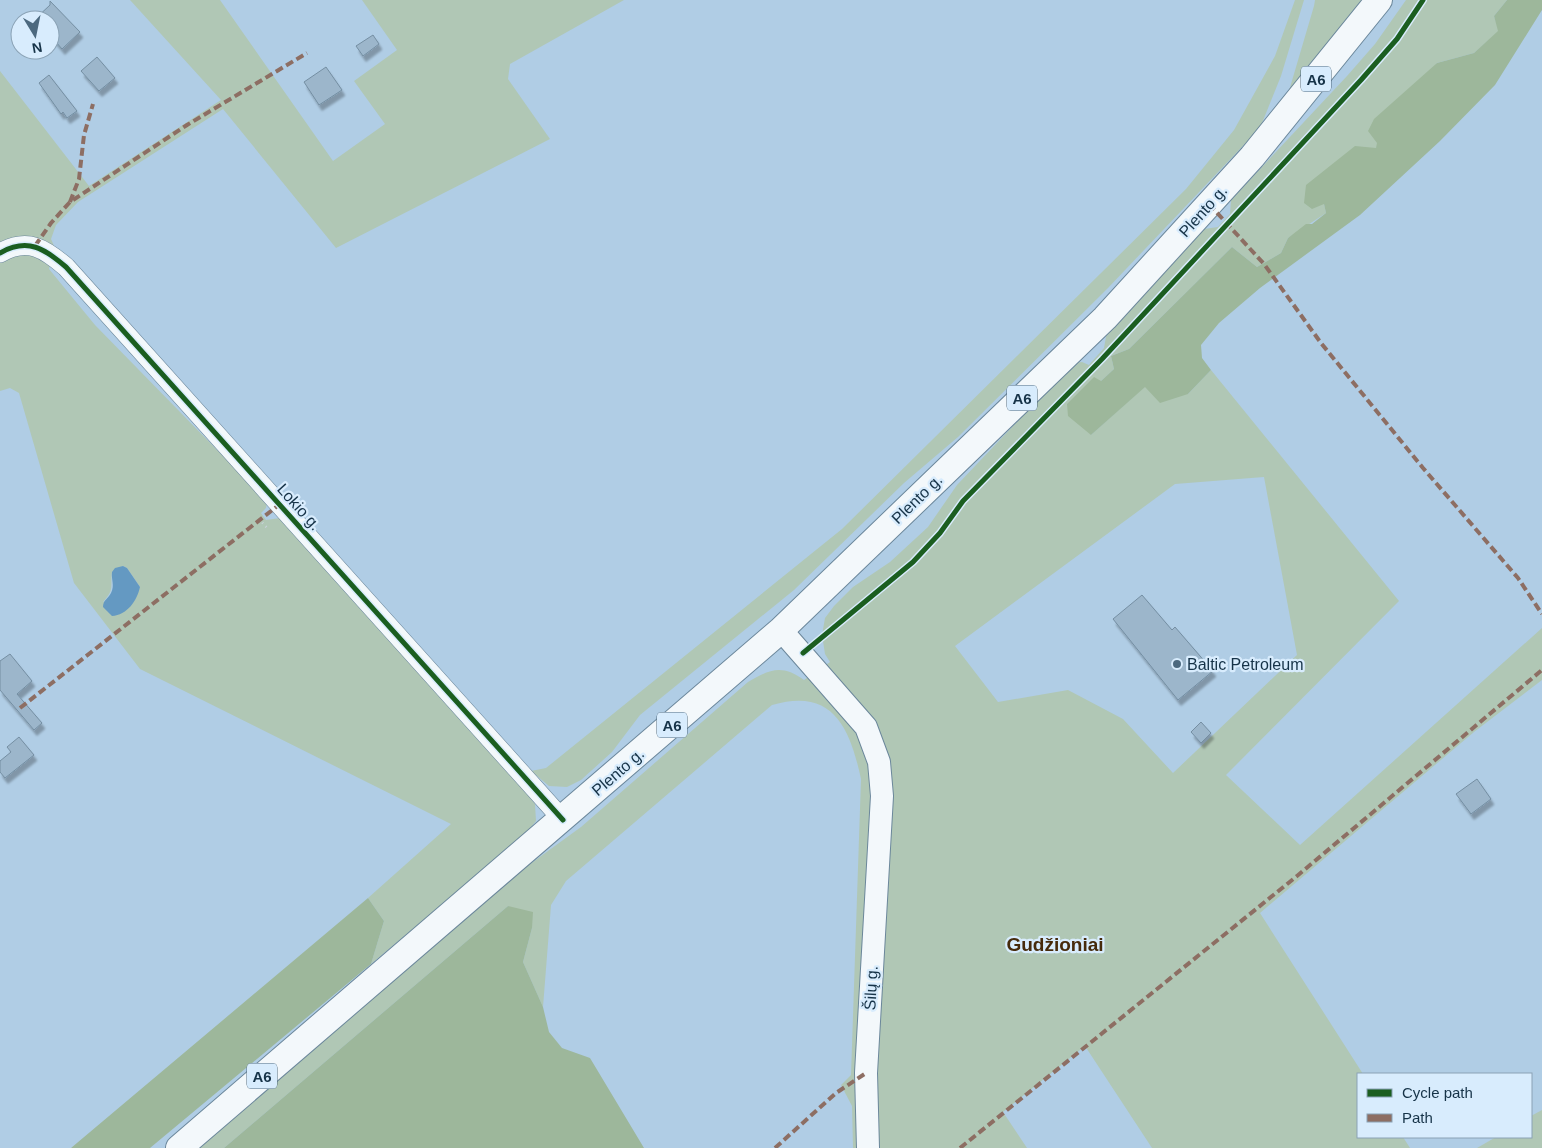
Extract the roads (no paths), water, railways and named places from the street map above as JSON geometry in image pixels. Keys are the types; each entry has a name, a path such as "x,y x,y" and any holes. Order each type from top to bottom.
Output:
{"highway":[{"name":"Plento g.","path":"563,820 781,630 1105,318 1252,157 1379,0"},
{"name":"Plento g.","path":"1252,157 1318,96 1362,47 1398,0"},
{"name":"A6","path":"179,1148 563,820"}],"main road":[{"name":"Šilų g.","path":"781,630 866,727 880,762 882,796 866,1073 868,1148"}],"street":[{"name":"Lokio g.","path":"0,253 17,246 35,246 49,252 66,267 563,820"}],"water":[{"path":"123,566 127,568 140,587 127,610 112,616 103,605 112,590 112,572 115,568"}],"place":[{"name":"Baltic Petroleum","path":"1177,664"}],"district":[{"name":"Gudžioniai","path":"1055,944"}]}
